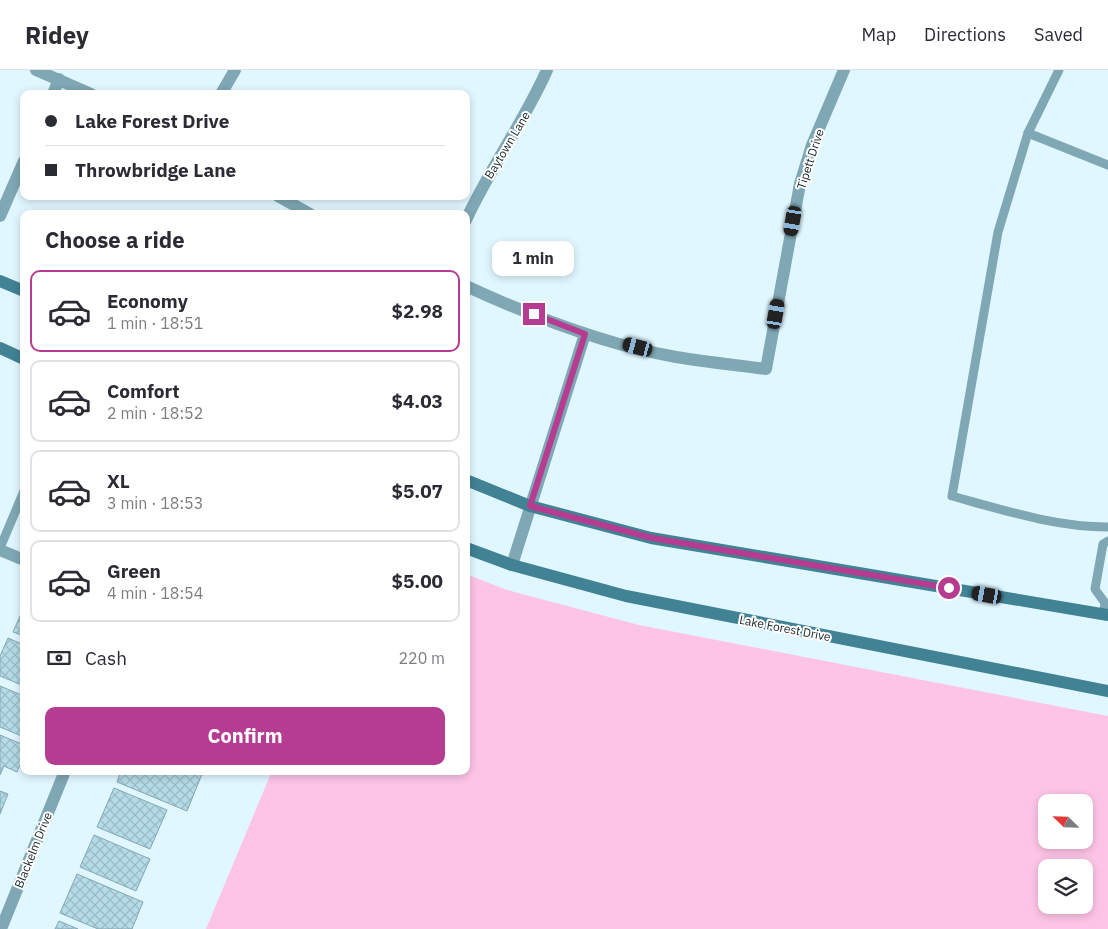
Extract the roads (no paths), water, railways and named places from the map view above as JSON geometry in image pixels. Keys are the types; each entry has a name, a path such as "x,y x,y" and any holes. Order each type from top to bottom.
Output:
{"main road":[{"path":"0,281 20,289"},
{"path":"0,348 20,357"},
{"path":"470,482 530,506 652,538 1106,609"},
{"name":"Lake Forest Drive","path":"470,550 512,566 626,596 1108,691"}],"street":[{"path":"36,70 82,90"},
{"path":"223,90 235,70"},
{"name":"Baytown Lane","path":"470,211 478,193 519,127 547,70"},
{"name":"Tipett Drive","path":"585,334 674,357 766,369 800,184 812,144 844,70"},
{"path":"55,90 59,79"},
{"path":"0,216 20,170"},
{"path":"285,200 303,210"},
{"path":"470,288 500,302 585,334 512,566"},
{"path":"0,549 20,558"},
{"name":"Blackelm Drive","path":"1,929 63,775"}],"lane":[{"path":"1059,70 1028,133 998,232 952,496 1043,520 1088,527 1108,527"},
{"path":"1028,133 1108,165"},
{"path":"0,549 20,501"},
{"path":"1106,609 1095,589 1103,544 1108,541"}]}
